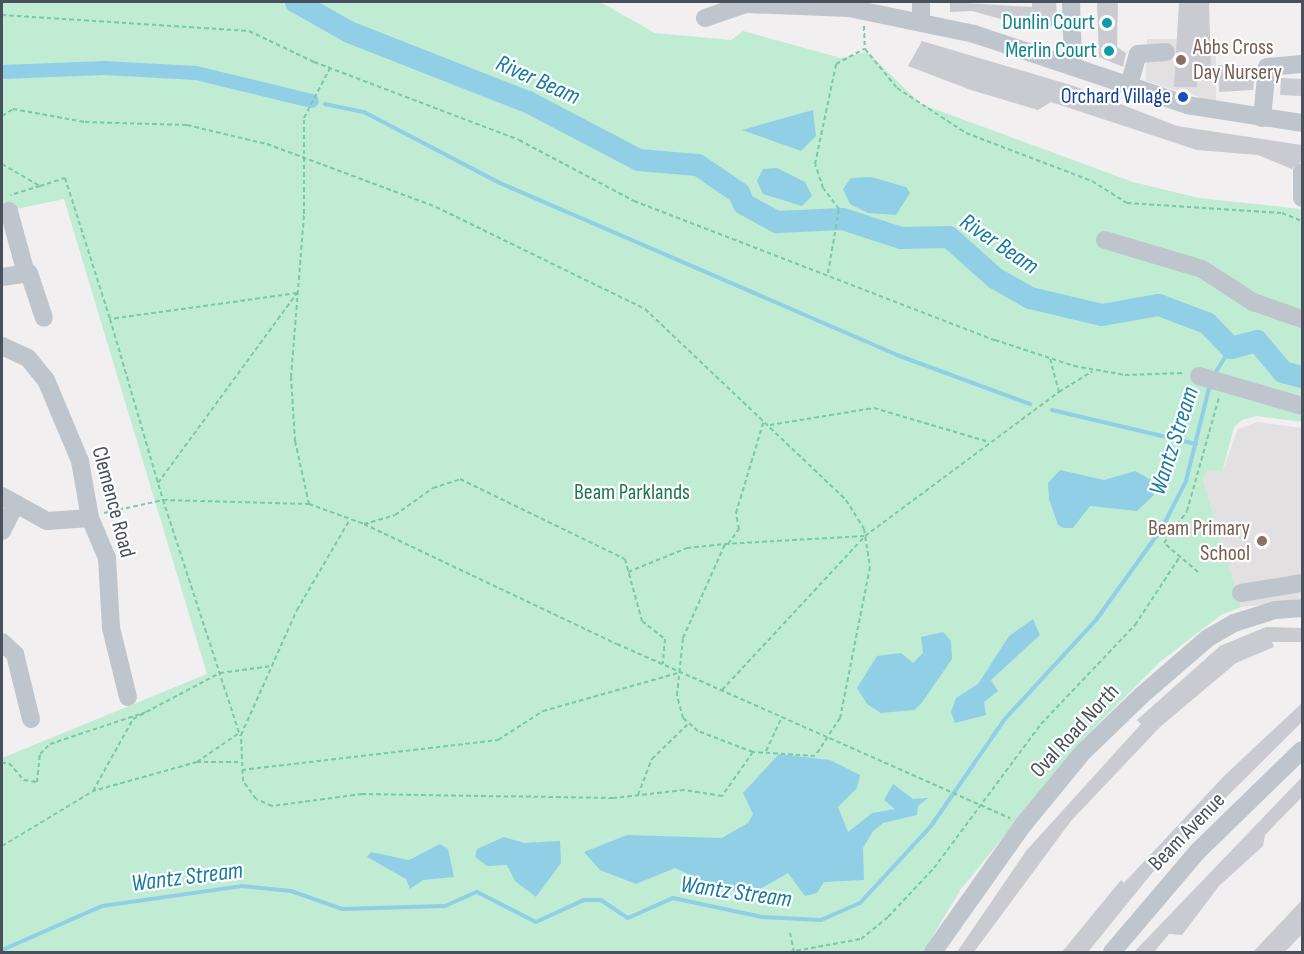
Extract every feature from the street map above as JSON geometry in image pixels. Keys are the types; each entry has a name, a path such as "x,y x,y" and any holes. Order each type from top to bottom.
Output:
{"street":[{"path":"921,2 921,21"},
{"path":"1071,2 1073,62"},
{"path":"705,18 746,4 865,11 921,21 1073,62 1187,105 1302,123"},
{"path":"1130,85 1138,54 1166,52"},
{"path":"1262,118 1267,67 1302,64"},
{"path":"1302,172 1302,198"},
{"path":"5,205 25,270 44,318"},
{"path":"1105,240 1202,269 1253,302 1302,319"},
{"path":"2,276 25,270"},
{"name":"Clemence Road","path":"2,346 28,358 46,380 80,461 90,518 107,558 111,628 129,697"},
{"path":"1199,376 1302,406"},
{"path":"2,531 8,501 47,521 90,518"},
{"path":"1241,593 1302,584"},
{"name":"Oval Road North","path":"933,952 1023,825 1083,752 1208,638 1275,610 1302,608"},
{"path":"2,642 15,654 31,718"},
{"name":"Beam Avenue","path":"1112,952 1197,852 1302,750"}],"path":[{"path":"865,11 865,49 897,88 937,117 1092,181 1127,203 1282,213 1302,221"},
{"path":"2,15 249,32 330,68 519,140 653,209 1050,358 1093,370 1199,376"},
{"path":"828,273 839,209 823,188 815,164 836,64 865,49"},
{"path":"309,504 295,441 291,377 305,158 304,118 330,68"},
{"path":"2,116 13,109 85,122 187,125 305,158 436,207 597,281 645,309 770,425 846,500 865,536 870,567 840,718 815,756 753,752 689,723 677,695 682,672 683,638 727,544 739,529 736,513 764,420"},
{"path":"2,164 40,186"},
{"path":"5,205 40,186 65,178 110,319 163,500 241,739"},
{"path":"110,319 297,293"},
{"path":"158,483 297,293"},
{"path":"1050,358 1059,392"},
{"path":"722,690 865,536 988,442 1093,370"},
{"path":"1198,572 1164,543 1188,511 1222,382"},
{"path":"770,425 874,408 988,442"},
{"path":"364,524 395,515 433,488 460,479 625,559 642,621 665,639 663,664"},
{"path":"90,518 163,500 309,504 349,521 364,524 827,738 982,802 1023,825"},
{"path":"349,521 315,574 241,739 238,762 256,799 272,806 326,795 638,795 684,790 722,796 753,752"},
{"path":"628,572 687,548 865,536"},
{"path":"789,952 829,949 875,930 934,868 1041,724 1135,625 1179,558"},
{"path":"93,791 133,719 220,673 272,666"},
{"path":"240,770 498,740 543,711 682,672"},
{"path":"2,763 9,763 24,780 37,782 40,754 50,744 147,712"},
{"path":"766,752 782,717"},
{"path":"638,795 652,759 689,723"},
{"path":"197,762 239,733"},
{"path":"2,846 93,791 197,762 238,762"},
{"path":"790,933 794,952"}],"shaded area":[{"name":"Abbs Cross Day Nursery","path":"1147,39 1216,39 1216,102 1146,81"},
{"name":"Beam Primary School","path":"1257,422 1302,428 1302,600 1241,607 1203,480 1207,470 1222,472 1238,429"}],"green space":[{"name":"Beam Parklands","path":"2,2 600,2 655,33 731,40 743,31 841,58 867,52 921,104 1133,182 1199,198 1302,209 1302,422 1256,416 1242,420 1234,427 1222,472 1207,470 1203,480 1241,607 1221,615 1161,661 1084,738 961,889 923,952 2,952 2,758 207,674 64,199 2,212"}],"water":[{"path":"813,110 816,136 801,151 742,130"},
{"path":"777,168 805,182 812,196 802,206 763,194 757,181 763,169"},
{"path":"871,177 906,187 910,193 896,215 868,213 850,204 843,189 851,178"},
{"path":"1060,470 1104,480 1135,471 1153,481 1154,495 1137,511 1090,506 1073,528 1064,528 1058,525 1049,499 1048,483"},
{"path":"1033,619 1040,635 991,680 998,691 984,702 986,715 955,723 951,712 956,698 978,684 1009,636"},
{"path":"943,632 951,641 952,659 921,704 914,710 881,713 867,704 857,688 877,656 901,653 913,663 923,653 921,637"},
{"path":"779,754 830,760 860,775 857,788 838,807 848,832 872,813 895,809 884,800 893,784 913,799 928,798 918,806 917,815 883,823 873,831 863,848 864,880 824,882 817,893 805,896 788,873 762,888 743,892 716,887 675,868 636,884 600,870 584,852 627,835 722,838 748,823 753,814 743,793"},
{"path":"504,837 524,843 560,841 561,863 536,897 515,881 507,865 487,866 475,857 477,849"},
{"path":"440,844 448,849 454,877 423,880 410,889 406,879 367,857 371,852 409,860"}],"building":[{"path":"950,2 1032,7 1032,2 1056,2 1057,15 1051,27 1041,30 972,11 950,12"},
{"path":"1097,2 1118,2 1117,47 1126,53 1123,67 1099,57"},
{"path":"1179,2 1209,2 1211,69 1197,69 1197,87 1174,87"},
{"path":"922,41 1074,86 1177,126 1302,145 1302,161 1292,169 1258,155 1197,150 1051,102 1038,110 971,90 908,66"},
{"path":"1218,65 1256,66 1253,90 1219,92"},
{"path":"1281,78 1302,79 1301,96 1280,95"},
{"path":"1266,627 1302,628 1302,642 1272,642 1274,647 1236,663 1160,727 1071,821 974,952 957,952 1026,851 1141,724 1137,720 1220,646"},
{"path":"1302,703 1302,722 1161,862 1088,952 1062,952 1121,880 1124,883 1224,776"},
{"path":"1302,777 1302,797 1265,835 1263,846 1219,886 1182,935 1169,934 1154,952 1134,952"},
{"path":"1302,900 1302,934 1285,952 1253,952"}],"waterway":[{"name":"River Beam","path":"296,2 349,32 528,102 639,160 698,165 739,193 744,204 777,222 843,219 901,238 949,237 995,278 1030,298 1102,315 1159,305 1207,323 1231,348 1257,341 1283,372 1302,377"},
{"path":"2,72 104,68 196,73 312,101"},
{"path":"325,104 364,112 500,183 897,355 1030,404"},
{"name":"Wantz Stream","path":"1214,375 1231,348"},
{"name":"Wantz Stream","path":"2,950 102,906 242,886 291,891 342,909 445,906 477,892 536,922 584,900 601,900 628,918 673,898 762,917 821,920 860,903 931,826 1004,720 1096,620 1162,528 1186,481 1210,384"},
{"path":"1052,410 1196,444"}],"place":[{"name":"Dunlin Court","path":"1107,23"},
{"name":"Merlin Court","path":"1109,51"},
{"name":"Abbs Cross Day Nursery","path":"1181,60"},
{"name":"Orchard Village","path":"1183,97"},
{"name":"Beam Primary School","path":"1262,541"}]}
